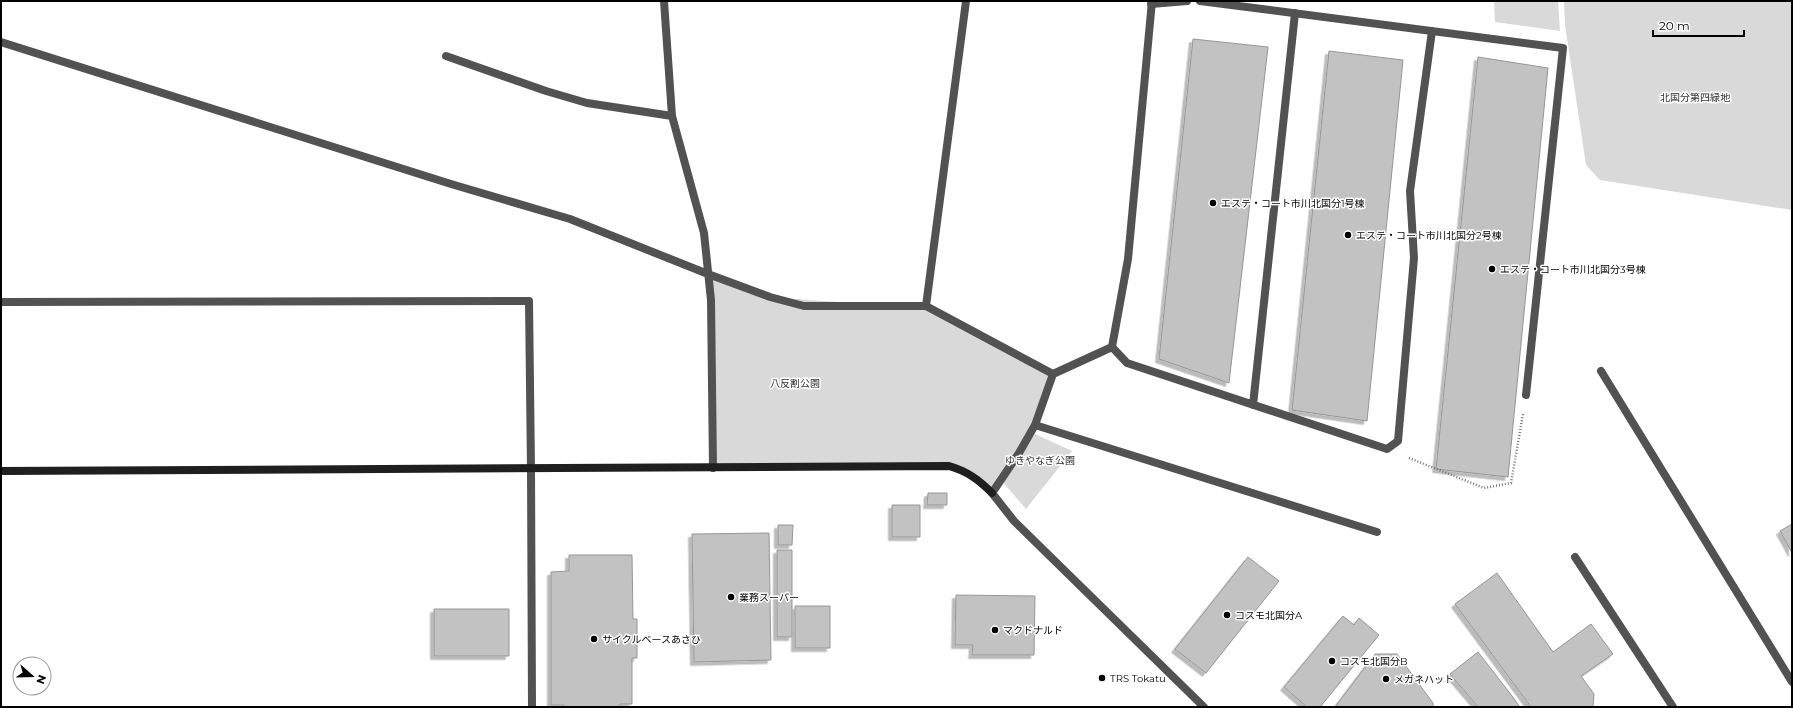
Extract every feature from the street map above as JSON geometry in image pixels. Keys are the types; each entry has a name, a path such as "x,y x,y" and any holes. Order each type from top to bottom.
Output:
{"street":[{"path":"664,1 672,116 704,233 711,300 713,468"},
{"path":"926,306 966,1"},
{"path":"1112,347 1128,259 1152,3 1187,1"},
{"path":"1200,1 1562,48 1526,395"},
{"path":"1253,405 1295,13"},
{"path":"1112,347 1127,363 1253,405 1387,449 1398,441 1414,258 1410,191 1432,32"},
{"path":"1,42 451,184 570,218 708,274 770,297 804,306 926,306 1053,374"},
{"path":"446,56 546,91 587,103 672,116"},
{"path":"1,302 529,301 532,707"},
{"path":"992,493 1019,453 1035,425 1053,374 1112,347"},
{"path":"1601,371 1792,682"},
{"path":"1035,425 1377,532"},
{"path":"1,471 949,466 964,470 980,481 992,493 1014,522 1204,707"},
{"path":"1575,557 1673,707"}],"path":[{"path":"1387,449 1484,488 1511,483 1526,395"}],"green space":[{"path":"1494,1 1558,1 1560,31 1495,22"},
{"name":"北国分第四緑地","path":"1564,1 1792,1 1792,210 1600,180 1586,165 1565,25"},
{"name":"八反割公園","path":"708,274 770,297 931,309 1053,374 1035,425 992,493 964,470 713,468"},
{"name":"ゆきやなぎ公園","path":"1035,434 1072,451 1026,509 1002,481"}],"building":[{"name":"エステ・コート市川北国分1号棟","path":"1193,39 1268,47 1229,383 1159,359"},
{"name":"エステ・コート市川北国分2号棟","path":"1329,51 1403,60 1367,421 1292,410"},
{"name":"エステ・コート市川北国分3号棟","path":"1478,57 1548,68 1508,477 1436,469"},
{"path":"928,493 947,493 947,505 927,505"},
{"path":"892,505 920,505 920,537 892,537"},
{"path":"1792,524 1792,553 1780,531"},
{"path":"778,525 793,525 792,545 778,545"},
{"name":"業務スーパー","path":"769,533 771,660 694,662 692,534"},
{"path":"777,550 792,550 792,637 777,637"},
{"name":"サイクルベースあさひ","path":"569,555 632,555 633,619 637,619 637,658 632,658 632,704 620,704 620,707 564,707 564,705 551,705 551,572 569,571"},
{"name":"コスモ北国分A","path":"1248,557 1279,581 1206,673 1175,649"},
{"path":"1497,573 1553,652 1591,624 1613,654 1581,676 1594,694 1593,707 1531,707 1455,604"},
{"name":"マクドナルド","path":"956,595 1035,596 1034,655 972,655 973,645 955,645"},
{"path":"795,606 830,606 830,648 795,648"},
{"path":"434,609 509,609 509,656 434,656"},
{"name":"コスモ北国分B","path":"1343,616 1354,625 1359,618 1379,635 1320,707 1307,707 1284,687"},
{"path":"1478,652 1520,707 1478,707 1450,674"},
{"name":"メガネハット","path":"1375,654 1397,654 1433,703 1433,707 1335,707"}],"place":[{"name":"エステ・コート市川北国分1号棟","path":"1213,203"},
{"name":"エステ・コート市川北国分2号棟","path":"1348,235"},
{"name":"エステ・コート市川北国分3号棟","path":"1492,269"},
{"name":"業務スーパー","path":"731,597"},
{"name":"コスモ北国分A","path":"1227,615"},
{"name":"マクドナルド","path":"995,630"},
{"name":"サイクルベースあさひ","path":"594,639"},
{"name":"コスモ北国分B","path":"1332,661"},
{"name":"TRS Tokatu","path":"1102,678"},
{"name":"メガネハット","path":"1386,679"}]}
